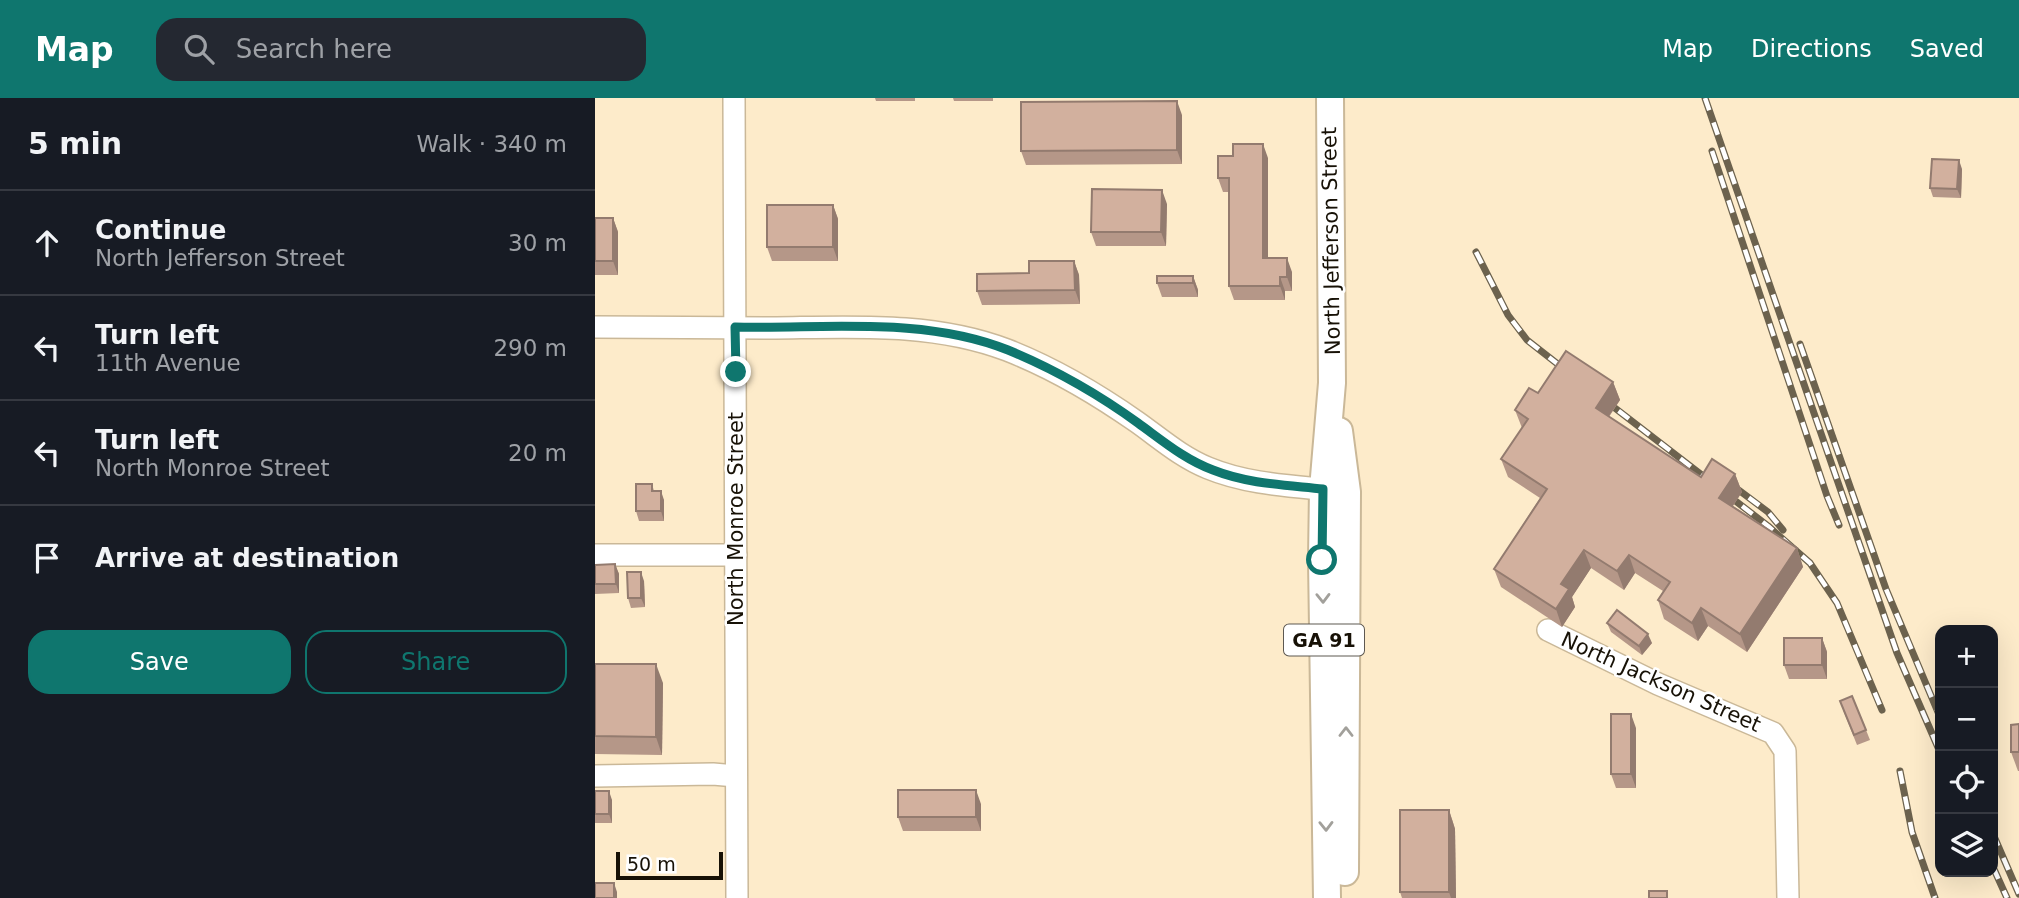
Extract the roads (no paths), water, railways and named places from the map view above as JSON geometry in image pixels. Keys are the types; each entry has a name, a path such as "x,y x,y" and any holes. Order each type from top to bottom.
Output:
{"main road":[{"name":"North Jefferson Street","path":"1329,98 1332,383 1345,898"},
{"name":"North Jefferson Street","path":"1327,898 1335,490"}],"street":[{"name":"North Monroe Street","path":"734,98 737,898"},
{"path":"595,327 932,331 972,339 1006,349 1075,383 1138,423 1181,455 1211,470 1242,480 1335,490"},
{"path":"595,555 736,555"},
{"name":"North Jackson Street","path":"1548,630 1658,684 1773,733 1785,751 1788,898"},
{"path":"595,776 736,776"}],"railway":[{"path":"1705,98 1897,653 1940,751"},
{"path":"1712,151 1839,525"},
{"path":"1476,252 1508,315 1527,340 1573,376"},
{"path":"1800,344 1886,589 1935,705"},
{"path":"1598,395 1768,526 1810,563 1837,603 1882,710"},
{"path":"1728,482 1768,512 1783,530"},
{"path":"1900,771 1912,832 1935,898"},
{"path":"1998,846 2019,894"},
{"path":"1998,877 2007,898"}]}
